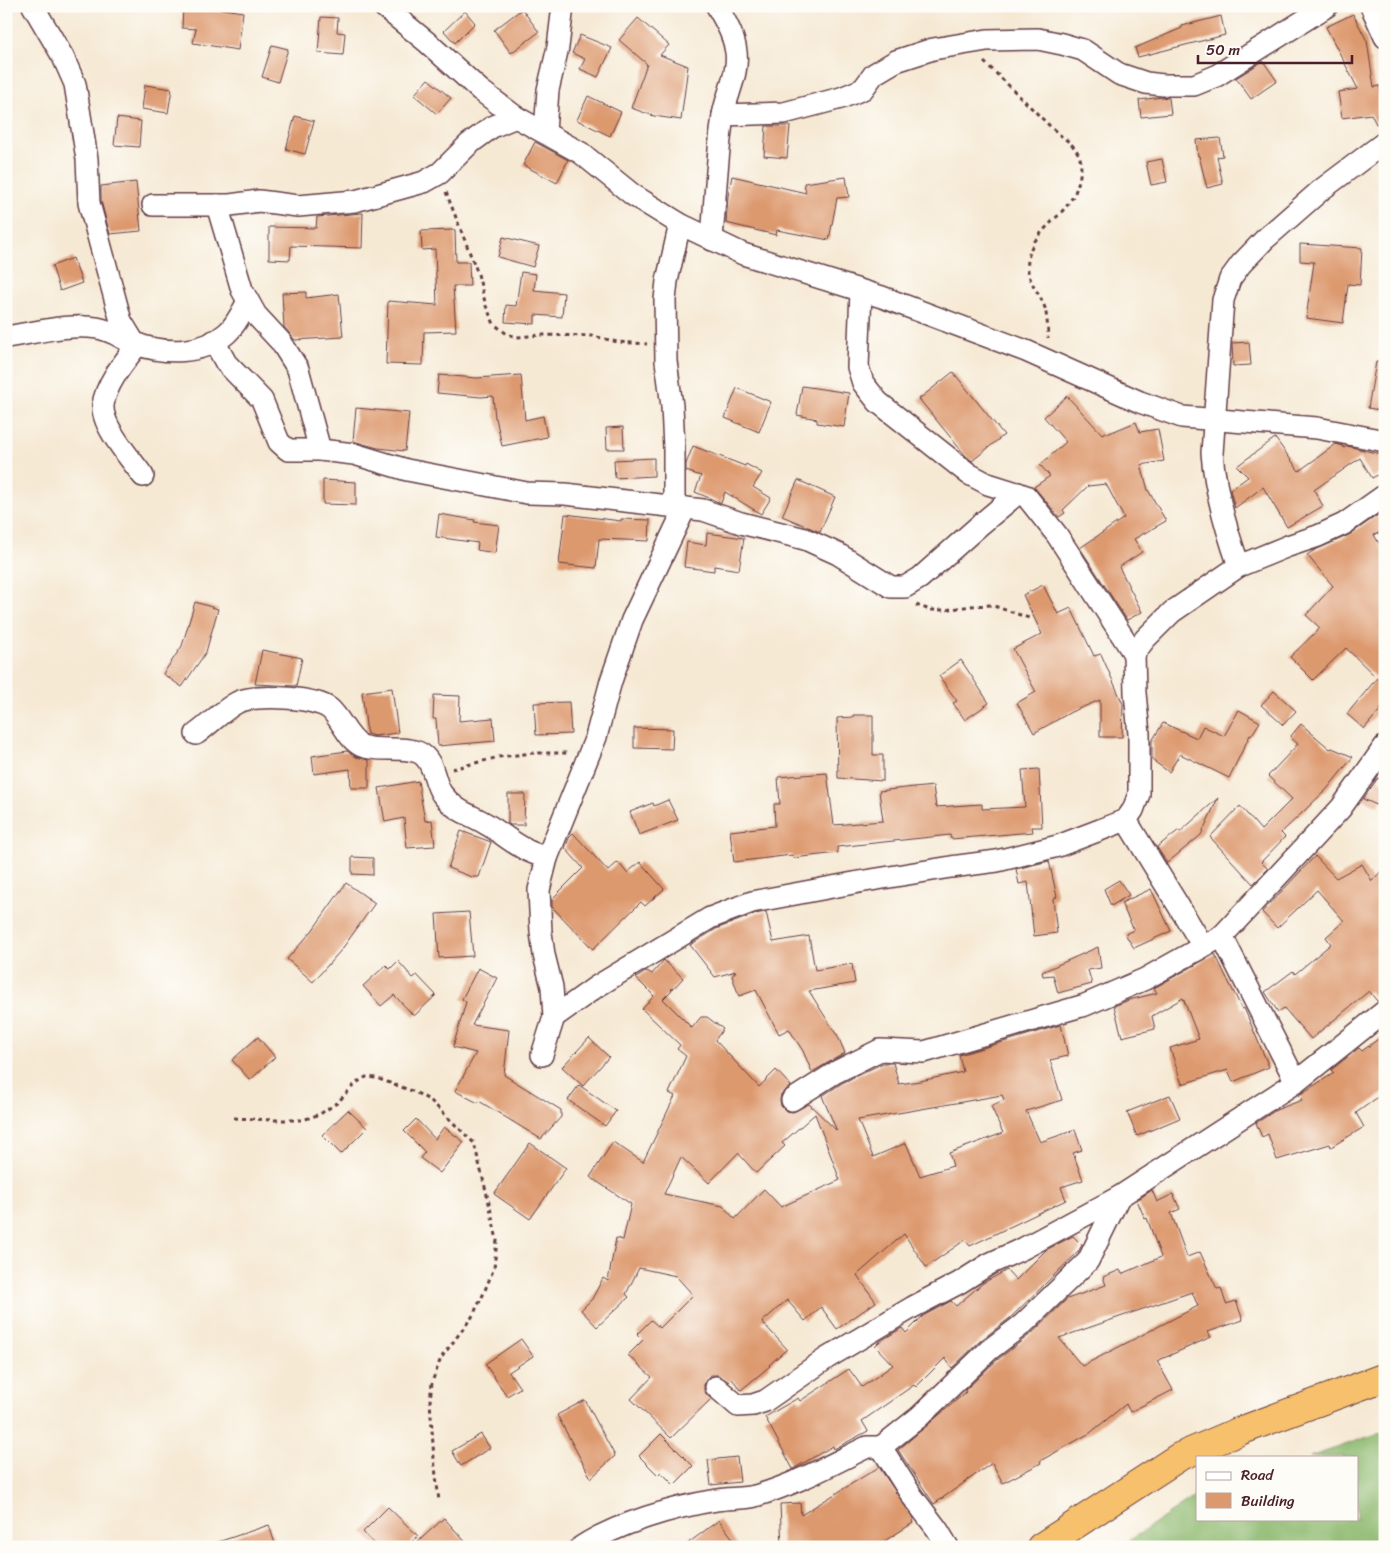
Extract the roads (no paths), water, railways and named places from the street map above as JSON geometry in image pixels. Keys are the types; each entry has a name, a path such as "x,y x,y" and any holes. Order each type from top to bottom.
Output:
{"highway":[{"path":"1041,1547 1179,1457 1240,1431 1385,1377"}],"street":[{"path":"33,6 63,57 74,84 87,159 89,203 121,321 137,344"},
{"path":"383,6 480,90 516,117 581,153 633,195 680,224 743,254 861,291 1017,347 1140,402 1182,417 1317,428 1385,441"},
{"path":"545,132 548,90 558,47 563,6"},
{"path":"712,240 723,115 734,75 736,53 730,29 717,6"},
{"path":"723,115 784,113 841,98 863,89 874,74 896,61 933,49 987,40 1038,39 1083,50 1119,74 1146,83 1163,85 1194,84 1216,76 1327,6"},
{"path":"1371,6 1385,37"},
{"path":"153,205 217,205 259,201 298,206 355,201 424,182 440,173 469,144 492,127 516,117"},
{"path":"1239,566 1226,530 1214,477 1212,453 1216,419 1223,300 1230,279 1241,264 1265,239 1321,190 1385,142"},
{"path":"217,205 242,290 256,315 280,342 298,369 320,450"},
{"path":"542,1055 554,1017 552,987 544,955 541,932 539,899 539,890 547,858 596,737 611,680 632,620 680,507 665,345 665,300 667,281 680,224"},
{"path":"554,1017 596,987 710,918 752,902 859,882 997,861 1058,846 1126,820 1133,810 1138,794 1139,734 1134,654 1057,535 1026,496 988,484 969,474 878,402 863,383 858,367 861,291"},
{"path":"6,337 74,326 114,332 137,344 156,349 176,351 195,349 227,333 238,320 248,301"},
{"path":"214,341 226,363 262,400 279,442 288,450 320,450 354,454 407,470 527,493 565,494 703,510 741,523 805,540 838,554 891,587 905,587 920,578 1018,493"},
{"path":"137,344 108,389 104,411 107,423 143,476"},
{"path":"1134,654 1145,639 1172,612 1239,566 1344,524 1385,495"},
{"path":"196,734 238,702 251,699 273,698 319,702 329,708 342,721 349,736 361,746 373,749 416,751 425,756 434,773 440,791 460,812 484,822 525,850 547,858"},
{"path":"792,1100 836,1072 880,1050 924,1052 1085,1005 1145,979 1222,936 1341,808 1385,746"},
{"path":"1126,820 1203,946"},
{"path":"1222,936 1296,1082"},
{"path":"716,1387 738,1406 753,1405 765,1401 827,1358 913,1307 959,1283 989,1264 1032,1244 1119,1197 1296,1082 1385,1011"},
{"path":"581,1547 597,1536 669,1509 752,1496 783,1488 867,1447 881,1448 919,1416 989,1350 1023,1324 1088,1261 1119,1197"},
{"path":"881,1448 948,1547"}]}
